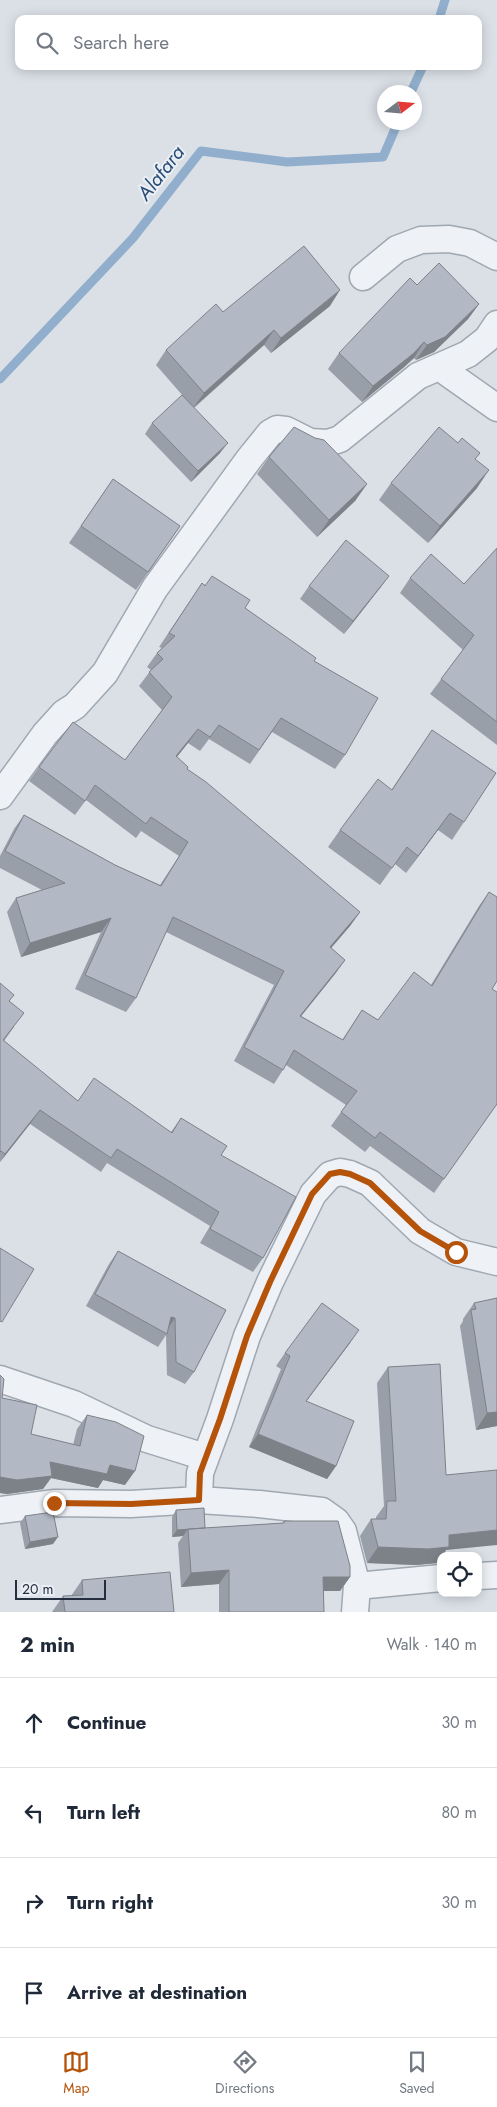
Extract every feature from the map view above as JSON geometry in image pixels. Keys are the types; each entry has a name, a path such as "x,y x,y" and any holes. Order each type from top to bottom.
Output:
{"street":[{"path":"363,277 397,249 421,240 449,239 470,243 497,257"},
{"path":"0,796 45,734 64,713 75,706 105,673 154,588 270,433 277,429 286,430 310,442 328,444 340,439 418,376 468,354 487,339 497,324"},
{"path":"439,367 497,408"},
{"path":"199,1500 200,1473 247,1336 270,1282 312,1194 330,1174 340,1172 350,1174 370,1183 420,1231 456,1252 497,1262"},
{"path":"0,1379 74,1404 147,1439 205,1457"},
{"path":"0,1510 54,1503 131,1504 199,1500 322,1511 336,1521 343,1530 357,1586 355,1612"},
{"path":"482,1576 497,1576"},
{"path":"357,1586 437,1578"}],"building":[{"path":"304,246 340,290 281,338 274,330 204,393 166,350 216,304 223,312"},
{"path":"439,263 479,304 445,337 427,345 424,342 414,353 373,386 339,353 410,278 417,285"},
{"path":"182,395 228,443 198,471 152,423"},
{"path":"294,427 315,438 324,440 367,484 329,520 269,457"},
{"path":"439,427 458,443 462,438 480,453 475,459 489,470 440,526 391,483"},
{"path":"113,479 180,526 148,572 81,526"},
{"path":"346,540 389,576 353,621 309,586"},
{"path":"497,548 497,722 441,679 474,635 410,578 431,554 464,584"},
{"path":"212,576 250,600 245,608 316,658 314,661 378,698 345,755 281,718 259,750 219,725 210,737 198,729 176,756 188,767 187,769 206,782 360,912 330,947 345,960 300,1016 343,1040 362,1010 378,1020 414,972 432,986 489,892 497,897 497,981 492,989 497,992 497,1104 444,1179 380,1132 375,1138 341,1112 357,1091 294,1050 283,1070 244,1047 284,971 173,917 136,998 85,975 111,918 30,943 16,898 65,883 5,851 24,815 115,865 161,886 188,842 151,817 146,824 95,785 85,801 39,767 73,722 125,760 172,697 149,672 163,659 157,653 175,636 169,633 202,583 205,586"},
{"path":"432,730 496,773 464,822 450,813 418,856 407,847 392,868 340,830 378,779 392,790"},
{"path":"0,983 14,995 9,1001 24,1013 3,1040 78,1101 94,1078 172,1133 181,1118 227,1146 221,1155 296,1197 263,1258 210,1229 219,1212 117,1149 111,1158 40,1110 5,1154 0,1152"},
{"path":"0,1248 34,1269 2,1322 0,1321"},
{"path":"118,1251 226,1310 194,1372 176,1362 175,1318 171,1317 167,1334 95,1294"},
{"path":"497,1298 497,1412 487,1413 471,1310 476,1309 474,1303"},
{"path":"322,1303 359,1330 306,1401 354,1421 336,1466 258,1434 290,1356 285,1353"},
{"path":"440,1364 446,1475 497,1470 497,1530 449,1535 449,1547 428,1549 378,1547 371,1519 386,1519 387,1501 396,1501 388,1367"},
{"path":"0,1375 4,1379 2,1398 37,1405 31,1434 80,1446 87,1415 116,1422 144,1436 135,1471 110,1465 107,1474 50,1462 52,1476 17,1480 0,1477"},
{"path":"204,1508 205,1528 177,1530 176,1510"},
{"path":"53,1512 58,1537 30,1542 25,1516"},
{"path":"284,1521 338,1521 350,1566 350,1577 323,1577 324,1612 229,1612 229,1570 191,1573 188,1529 284,1523"},
{"path":"170,1572 174,1612 65,1612 63,1596 83,1595 82,1580"}],"waterway":[{"name":"Alafara","path":"440,15 445,0"},
{"name":"Alafara","path":"414,85 421,70"},
{"name":"Alafara","path":"0,379 133,238 201,151 287,162 383,157 395,130"}],"route":[{"path":"54,1503 131,1504 199,1500 200,1473 247,1336 270,1282 312,1194 330,1174 340,1172 350,1174 370,1183 420,1231 456,1252"}]}
